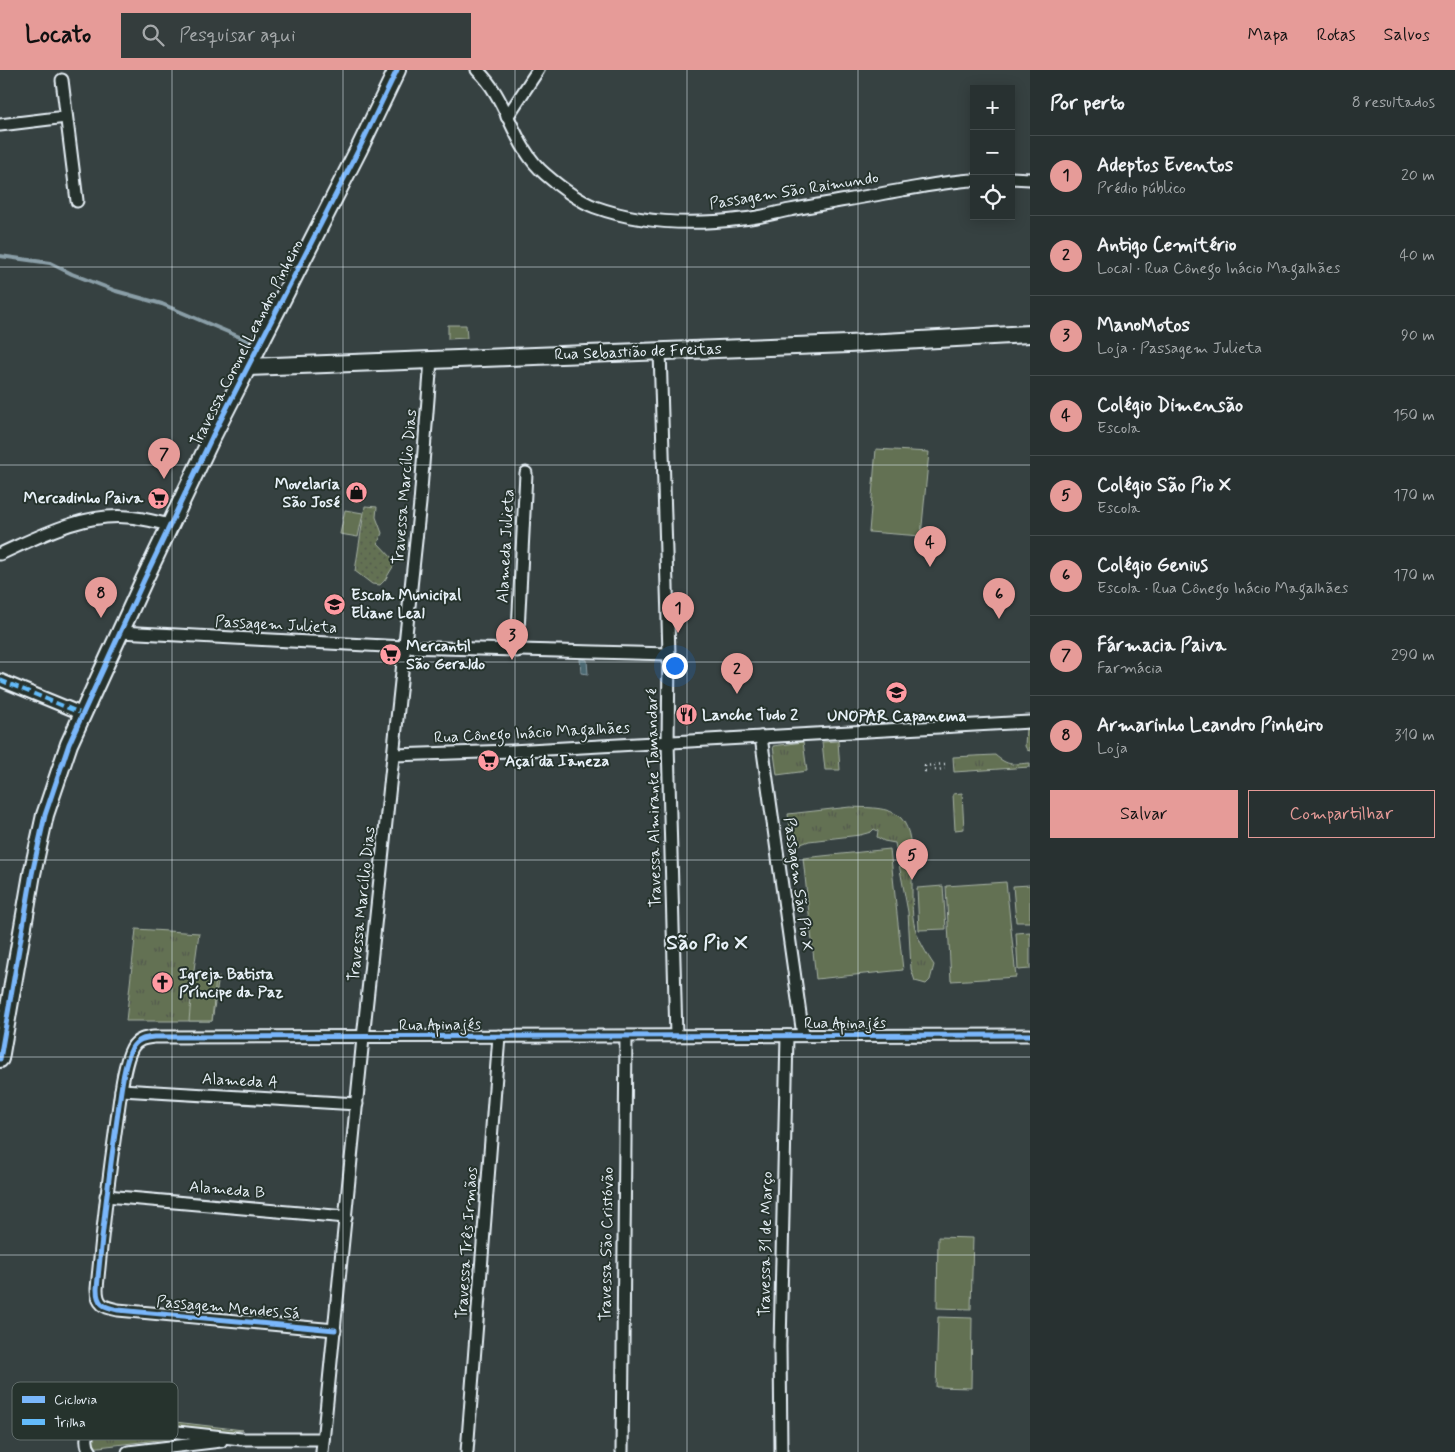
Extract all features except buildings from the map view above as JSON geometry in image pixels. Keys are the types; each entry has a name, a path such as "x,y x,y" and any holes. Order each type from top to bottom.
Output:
{"street":[{"name":"Travessa Coronel Leandro Pinheiro","path":"0,1059 4,1014 44,815 59,771 82,714 170,525 247,367 397,70"},
{"name":"Passagem São Raimundo","path":"477,70 494,91 528,155 543,172 568,193 594,207 630,216 667,222 744,219 858,198 970,181"},
{"path":"507,117 538,70"},
{"path":"62,80 77,201"},
{"path":"0,125 66,117"},
{"path":"1015,178 1030,179"},
{"name":"Rua Sebastião de Freitas","path":"247,367 848,344 1030,334"},
{"name":"Travessa Almirante Tamandaré","path":"660,350 669,654 668,743 676,1036"},
{"name":"Travessa Marcílio Dias","path":"322,1452 363,1038 424,468 431,360"},
{"name":"Alameda Julieta","path":"517,651 526,473"},
{"path":"0,554 58,529 83,521 127,517 170,525"},
{"name":"Passagem Julieta","path":"120,632 404,647 669,654"},
{"path":"0,680 82,714"},
{"name":"Rua Cônego Inácio Magalhães","path":"394,755 668,743 1030,722"},
{"name":"Passagem São Pio X","path":"761,737 803,1035"},
{"name":"Rua Apinajés","path":"118,1310 102,1304 97,1298 106,1196 121,1090 132,1049 136,1042 143,1038 1030,1035"},
{"name":"Travessa Três Irmãos","path":"467,1452 498,1036"},
{"name":"Travessa 31 de Março","path":"781,1452 780,1336 787,1036"},
{"name":"Travessa São Cristóvão","path":"622,1452 626,1037"},
{"name":"Alameda A","path":"121,1090 357,1104"},
{"name":"Alameda B","path":"106,1196 346,1217"},
{"name":"Passagem Mendes Sá","path":"118,1310 335,1330"},
{"path":"178,1432 241,1439"},
{"path":"128,1452 241,1439 323,1438"},
{"path":"87,1440 87,1447 92,1452"}],"path":[{"path":"945,764 925,766 925,771 945,769"}],"green space":[{"path":"448,325 466,325 467,338 448,339"},
{"path":"876,449 929,452 921,536 869,532"},
{"path":"365,506 377,507 376,517 382,533 378,543 393,559 394,565 380,585 372,584 355,571"},
{"path":"345,510 363,513 358,537 340,534"},
{"path":"1030,726 1030,751 1025,746 1026,727"},
{"path":"838,741 840,770 825,770 822,742"},
{"path":"803,742 807,771 777,775 773,746"},
{"path":"995,755 1008,763 1030,763 1030,767 954,772 953,757"},
{"path":"962,793 964,829 955,830 953,794"},
{"path":"850,807 877,808 890,811 901,818 907,827 912,854 912,902 915,928 923,947 934,965 930,980 926,984 915,981 911,969 908,912 895,843 884,841 877,837 878,831 874,829 871,832 860,835 809,841 793,847 788,814"},
{"path":"890,849 903,970 816,979 803,858"},
{"path":"1006,882 1016,977 951,981 946,886"},
{"path":"1030,885 1030,922 1016,922 1013,886"},
{"path":"943,886 946,929 919,930 917,888"},
{"path":"136,929 199,933 193,977 219,977 212,1021 126,1021"},
{"path":"1030,932 1030,969 1018,970 1016,933"},
{"path":"193,977 216,977 212,1021 189,1021"},
{"path":"938,1237 973,1238 971,1309 937,1308"},
{"path":"938,1317 972,1318 971,1388 936,1387"},
{"path":"178,1422 243,1430 178,1438"},
{"path":"90,1440 158,1440 90,1448"}],"water":[{"path":"580,659 587,660 588,674 581,673"}],"waterway":[{"path":"0,256 50,263 72,274 116,291 162,304 242,338 254,345"}],"marked path":[{"path":"0,680 83,714"}],"cycle path":[{"path":"0,1059 32,874 45,815 69,744 212,437 359,149 397,70"},
{"path":"335,1330 118,1310 109,1308 100,1302 97,1294 99,1268 108,1182 121,1092 129,1055 134,1045 139,1041 154,1037 1030,1035"}],"place":[{"name":"Fármacia Paiva","path":"164,479"},
{"name":"Movelaria São José","path":"356,493"},
{"name":"Mercadinho Paiva","path":"159,498"},
{"name":"Colégio Dimensão","path":"930,567"},
{"name":"Escola Municipal Eliane Leal","path":"335,604"},
{"name":"Armarinho Leandro Pinheiro","path":"101,618"},
{"name":"Colégio Genius","path":"999,619"},
{"name":"Adeptos Eventos","path":"678,633"},
{"name":"Mercantil São Geraldo","path":"390,655"},
{"name":"ManoMotos","path":"512,660"},
{"name":"UNOPAR Capanema","path":"897,692"},
{"name":"Antigo Cemitério","path":"737,694"},
{"name":"Lanche Tudo 2","path":"686,715"},
{"name":"Açaí da Ianeza","path":"489,761"},
{"name":"Colégio São Pio X","path":"912,880"},
{"name":"Igreja Batista Príncipe da Paz","path":"163,983"}],"district":[{"name":"São Pio X","path":"707,943"}]}
